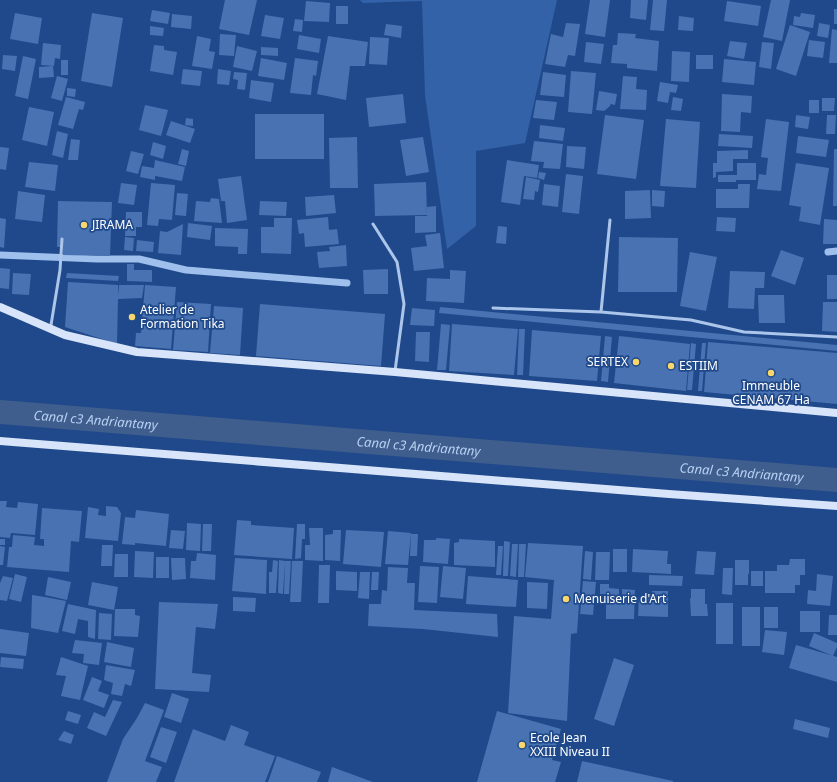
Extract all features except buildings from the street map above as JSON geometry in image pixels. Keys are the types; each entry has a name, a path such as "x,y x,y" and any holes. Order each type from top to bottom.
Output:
{"main road":[{"path":"0,307 65,335 137,352 395,372 837,413"},
{"path":"0,441 837,506"}],"lane":[{"path":"601,312 610,220"},
{"path":"372,224 397,262 404,304 395,372"},
{"path":"51,325 60,270 62,239"},
{"path":"493,308 601,312 691,320 744,332 837,337"}],"shaded area":[{"path":"360,0 557,0 525,143 476,151 476,226 447,249 425,95 422,1 363,3"}],"waterway":[{"path":"828,252 837,251"},
{"path":"0,255 97,259 139,259 186,270 347,283"},
{"name":"Canal c3 Andriantany","path":"0,412 837,480"}],"place":[{"name":"JIRAMA","path":"84,225"},
{"name":"Atelier de Formation Tika","path":"132,317"},
{"name":"SERTEX","path":"636,362"},
{"name":"ESTIIM","path":"671,366"},
{"name":"Immeuble CENAM 67 Ha","path":"771,373"},
{"name":"Menuiserie d'Art","path":"566,599"},
{"name":"Ecole Jean XXIII Niveau II","path":"522,745"}]}
